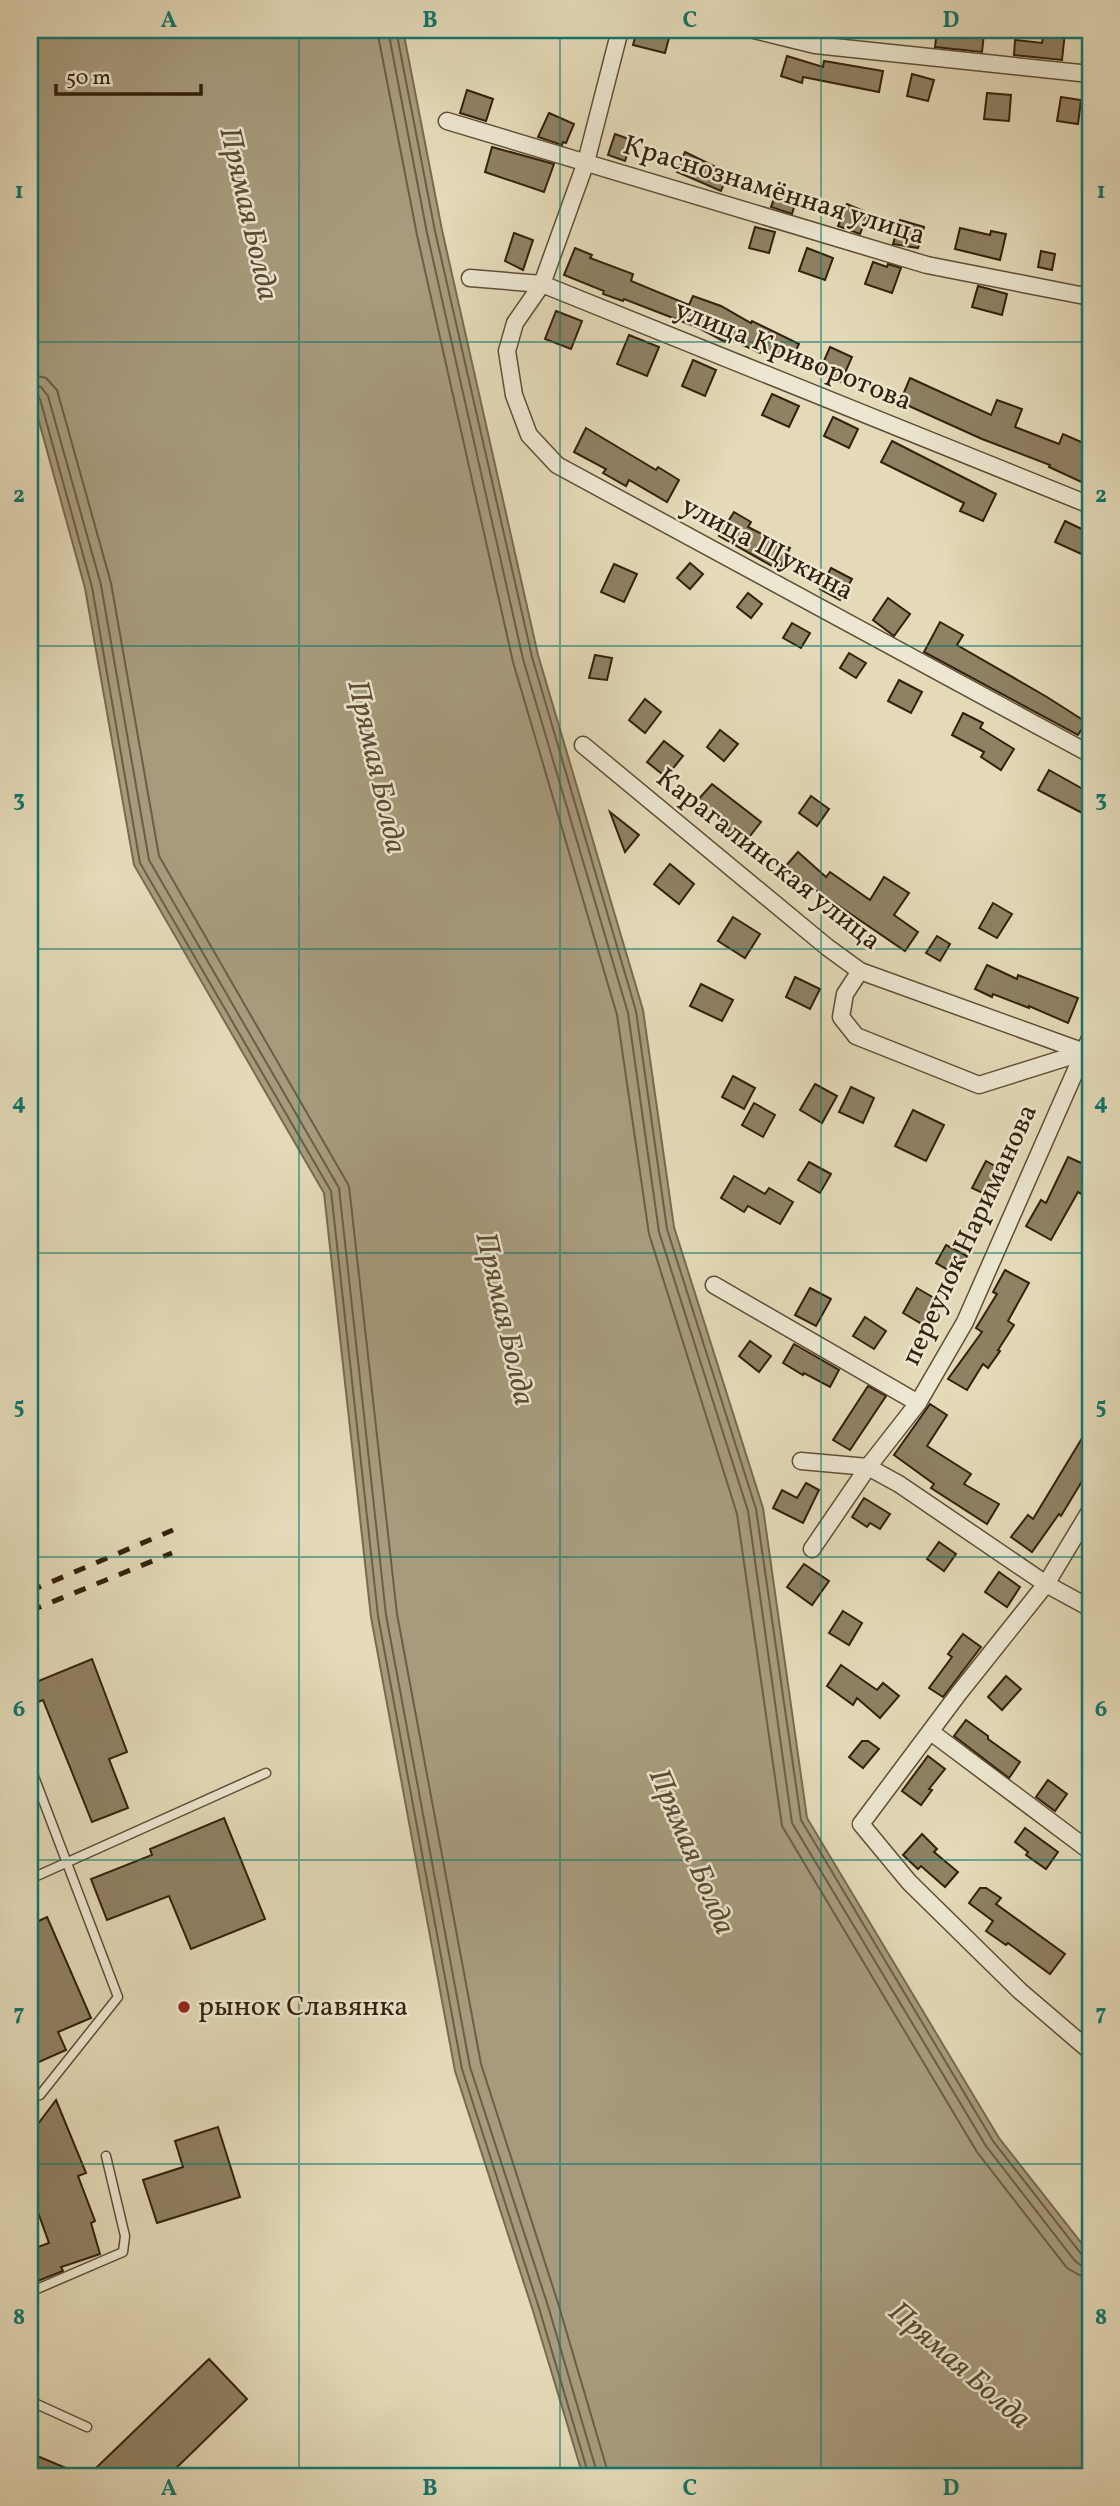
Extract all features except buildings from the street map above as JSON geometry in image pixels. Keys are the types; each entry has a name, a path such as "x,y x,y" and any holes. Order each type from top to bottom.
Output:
{"street":[{"path":"542,284 586,162 620,30"},
{"path":"754,30 814,45 1090,74"},
{"name":"Краснознамённая улица","path":"447,121 928,265 1090,297"},
{"name":"улица Криворотова","path":"470,278 542,284 1090,505"},
{"name":"улица Щукина","path":"542,284 515,323 508,351 514,396 529,435 557,465 1090,754"},
{"name":"Карагалинская улица","path":"583,745 827,947 860,971 1088,1048"},
{"path":"860,971 845,994 841,1017 856,1036 979,1085 1088,1048"},
{"name":"переулок Нариманова","path":"812,1549 868,1467 918,1403 965,1322 1088,1048"},
{"path":"714,1285 918,1403"},
{"path":"801,1461 868,1467 899,1484 1046,1584 1090,1608"},
{"path":"1090,1511 1046,1584 958,1693 862,1825 909,1882 1020,1991 1090,2051"},
{"path":"931,1732 1090,1851"}],"lane":[{"path":"30,1766 118,1997 40,2095 30,2099"},
{"path":"30,1879 266,1773"},
{"path":"30,2292 123,2252 125,2236 106,2156"},
{"path":"30,2401 87,2427"}],"water":[{"name":"Прямая Болда","path":"30,30 403,30 442,230 538,655 643,1010 674,1227 763,1508 807,1818 999,2138 1090,2254 1090,2476 583,2476 455,2071 371,1617 324,1193 134,865 85,588 30,389"}],"railway":[{"path":"30,1591 173,1530"},
{"path":"30,1611 172,1553"}],"place":[{"name":"рынок Славянка","path":"184,2007"}]}
